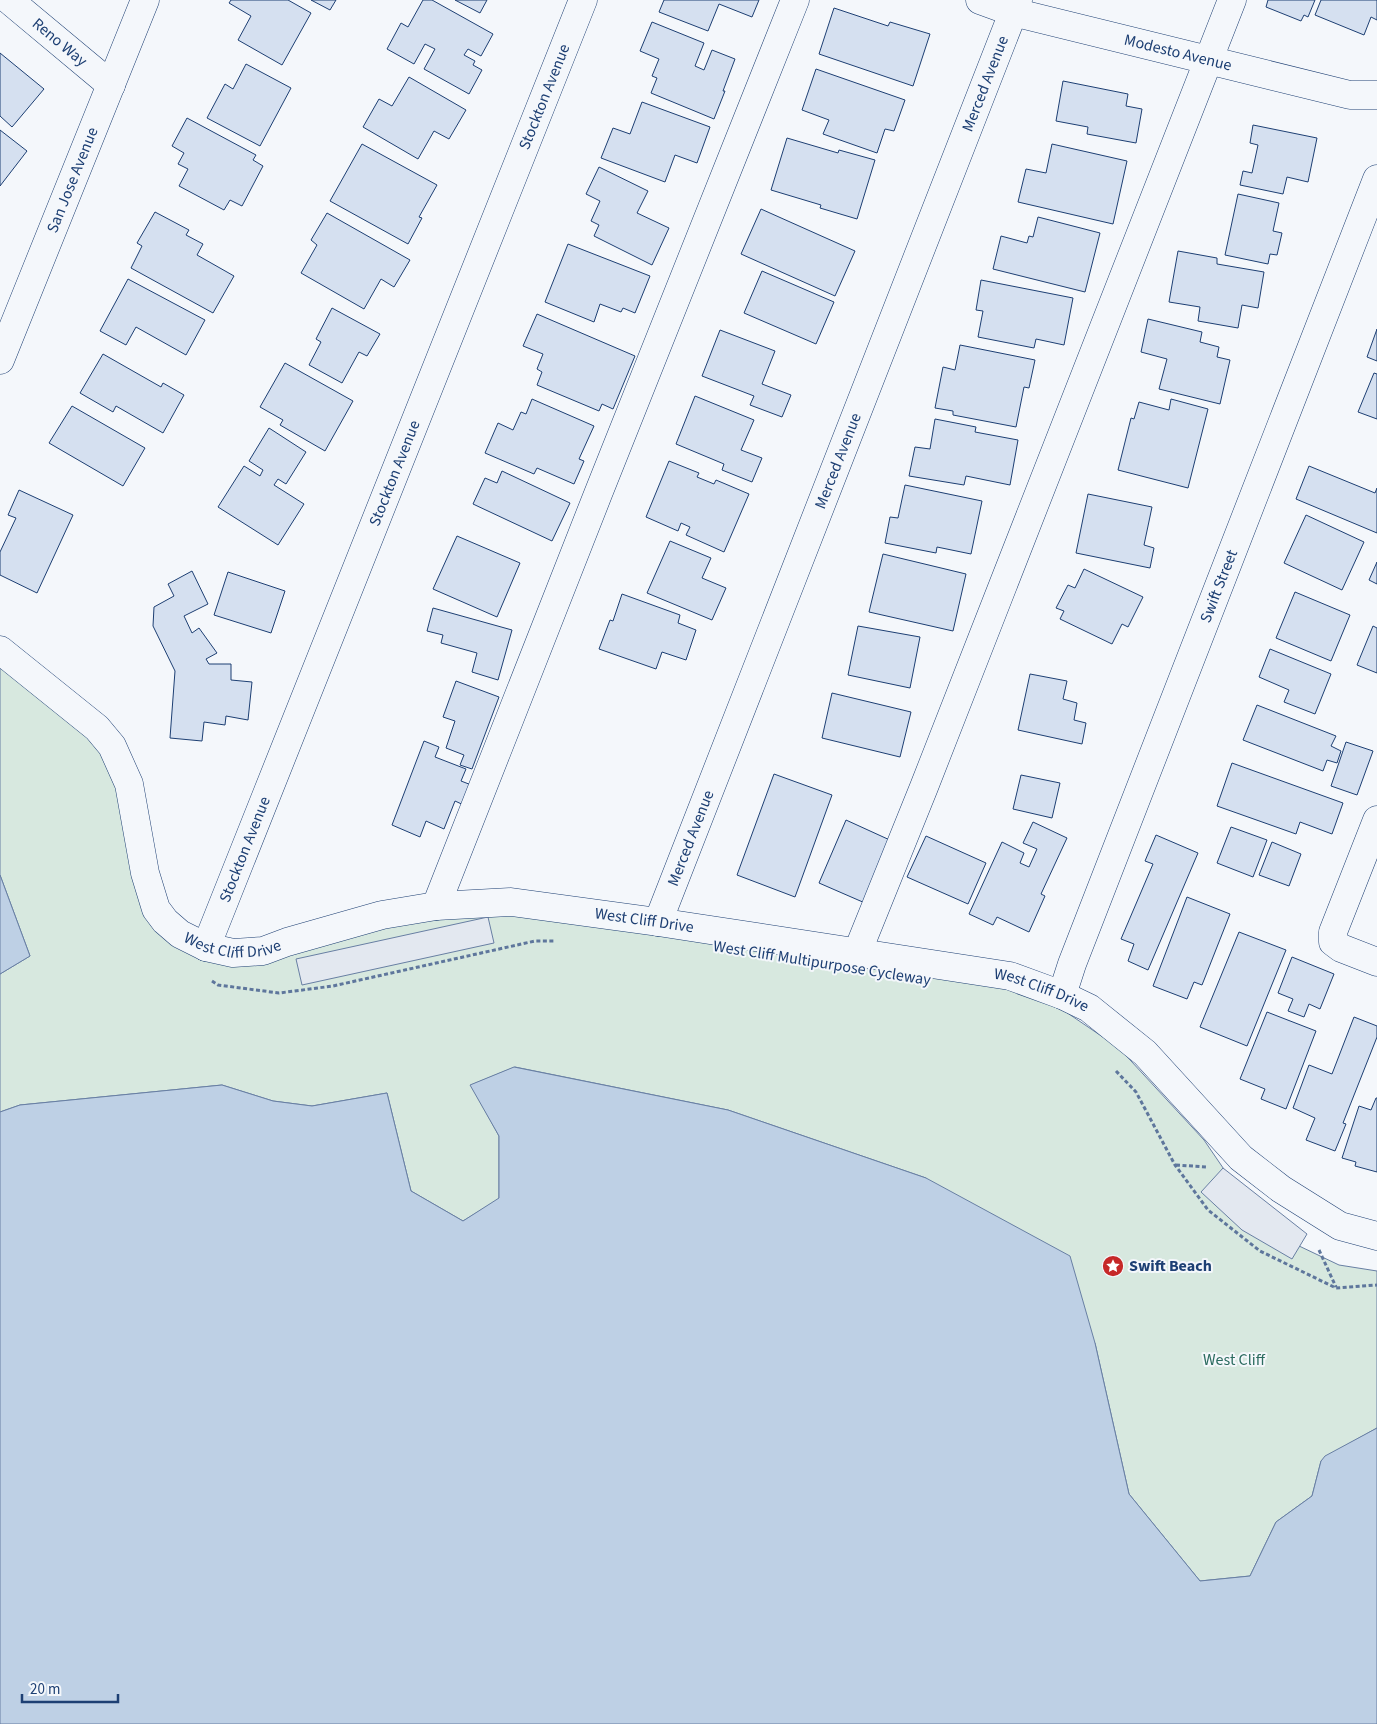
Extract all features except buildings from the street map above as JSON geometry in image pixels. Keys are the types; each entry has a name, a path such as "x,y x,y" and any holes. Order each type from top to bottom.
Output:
{"street":[{"name":"Reno Way","path":"9,0 111,85"},
{"name":"San Jose Avenue","path":"0,360 145,0"},
{"name":"Stockton Avenue","path":"206,947 583,0"},
{"path":"436,906 594,503 795,0"},
{"name":"Modesto Avenue","path":"980,0 1016,6 1209,61 1350,95 1377,95"},
{"path":"856,953 924,787 1232,0"},
{"name":"Merced Avenue","path":"658,922 1016,6"},
{"name":"Swift Street","path":"1062,995 1076,954 1377,179"},
{"name":"West Cliff Drive","path":"0,650 96,728 112,746 129,784 145,873 156,909 165,921 180,934 206,947 232,952 263,951 287,942 382,915 436,906 511,902 658,922 1010,976 1062,995 1089,1008 1145,1053 1241,1158 1281,1189 1340,1226 1377,1236"},
{"path":"1377,820 1333,932 1333,942 1341,948 1377,962"}],"path":[{"path":"210,980 218,986 279,993 333,986 535,941 563,940"},
{"path":"1110,1065 1136,1092 1175,1165 1208,1210 1260,1252 1336,1288 1377,1285"},
{"path":"1175,1165 1214,1167"},
{"path":"1318,1247 1336,1288"}],"green space":[{"name":"West Cliff","path":"0,653 120,759 156,900 198,957 440,908 599,916 1016,988 1066,1012 1119,1048 1204,1140 1232,1181 1297,1245 1339,1265 1377,1271 1377,1428 1321,1461 1312,1496 1276,1522 1250,1576 1200,1581 1129,1494 1095,1343 926,1178 728,1110 515,1067 471,1085 499,1136 499,1199 463,1221 411,1191 387,1093 312,1106 273,1101 222,1085 20,1105 0,1112 0,974 30,956 0,875"}],"shaded area":[{"path":"488,917 494,943 302,985 296,959"},
{"path":"1223,1168 1307,1234 1292,1259 1242,1230 1201,1192"}],"water":[{"path":"0,875 30,956 0,974"},
{"path":"514,1067 728,1110 926,1178 1070,1256 1095,1343 1129,1494 1200,1581 1250,1576 1276,1522 1312,1496 1321,1461 1325,1456 1377,1428 1377,1724 0,1724 0,1112 20,1105 222,1085 273,1101 312,1106 387,1093 411,1191 463,1221 499,1198 499,1136 470,1085"}],"place":[{"name":"Swift Beach","path":"1113,1266"}]}
